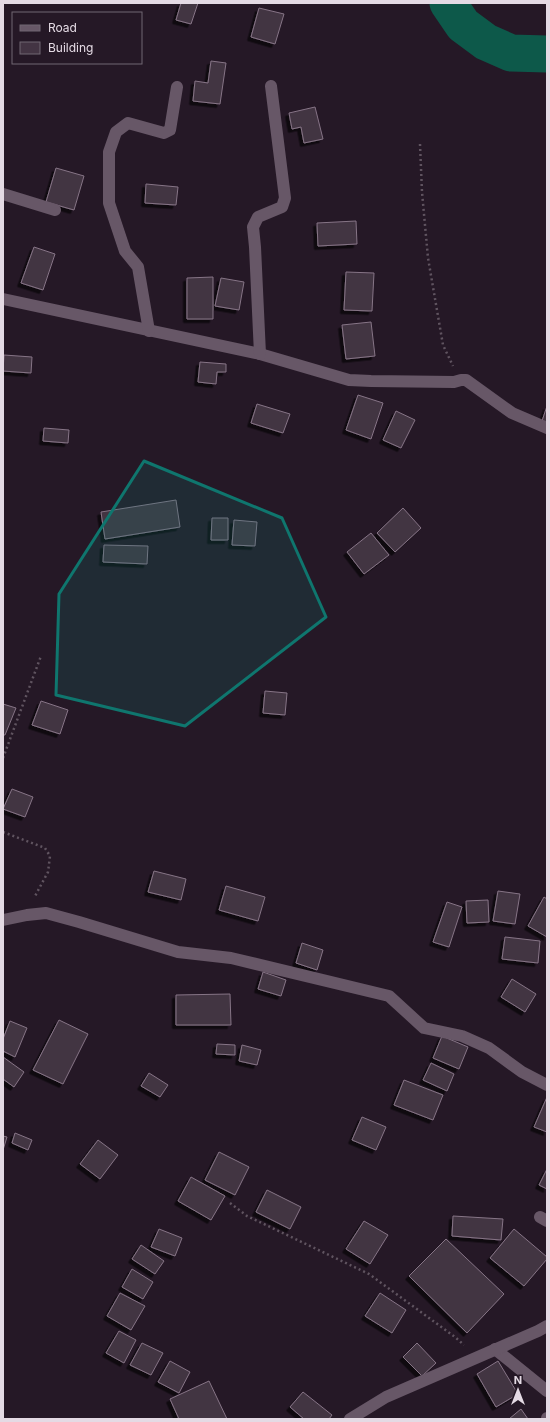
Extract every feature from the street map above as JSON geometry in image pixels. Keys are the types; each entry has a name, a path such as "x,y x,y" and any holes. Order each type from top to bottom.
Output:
{"street":[{"path":"260,354 253,227 258,217 282,208 285,198 271,86"},
{"path":"149,331 138,268 125,251 109,203 109,152 116,132 128,123 164,133 170,130 177,87"},
{"path":"3,194 55,210"},
{"path":"3,299 260,354 349,380 454,382 466,380 512,413 547,428"},
{"path":"3,920 46,913 178,952 231,958 389,996 424,1028 462,1036 489,1048 522,1072 547,1085"},
{"path":"350,1419 386,1397 538,1331 547,1325"},
{"path":"495,1350 547,1391"}],"path":[{"path":"420,144 422,199 428,258 436,306 443,345 461,380"},
{"path":"3,758 41,656"},
{"path":"3,832 45,848 50,856 48,872 30,904"},
{"path":"230,1203 247,1216 369,1274 455,1337 477,1357"}],"highlighted area":[{"path":"144,461 282,518 326,617 185,726 56,695 59,594"}],"building":[{"path":"181,3 198,3 191,24 176,20"},
{"path":"259,8 284,14 275,44 251,37"},
{"path":"211,61 226,63 220,104 193,101 195,81 208,83"},
{"path":"315,107 323,139 304,143 301,127 292,129 289,113"},
{"path":"56,168 84,176 74,210 46,202"},
{"path":"146,184 178,187 176,205 145,203"},
{"path":"356,221 357,244 318,246 317,223"},
{"path":"34,247 55,254 43,290 21,283"},
{"path":"346,272 374,273 372,311 344,310"},
{"path":"213,277 213,319 187,319 187,278"},
{"path":"221,278 244,282 239,310 215,306"},
{"path":"371,322 375,356 346,359 342,325"},
{"path":"4,355 32,357 31,373 3,371"},
{"path":"200,362 226,364 226,372 217,372 216,384 198,382"},
{"path":"358,395 383,403 371,439 346,430"},
{"path":"257,404 290,414 283,433 251,423"},
{"path":"547,406 547,426 541,424"},
{"path":"396,411 415,420 401,448 383,440"},
{"path":"44,428 69,430 68,443 43,441"},
{"path":"176,500 180,527 105,539 101,512"},
{"path":"403,508 421,528 395,552 377,533"},
{"path":"212,518 228,518 228,540 211,540"},
{"path":"234,520 257,522 255,546 232,545"},
{"path":"371,533 389,555 364,574 347,552"},
{"path":"104,545 148,546 147,564 103,562"},
{"path":"265,691 287,693 285,715 263,713"},
{"path":"41,701 68,710 60,734 32,725"},
{"path":"3,704 16,708 5,735 3,735"},
{"path":"12,789 33,797 25,817 3,809"},
{"path":"154,871 186,879 181,900 148,892"},
{"path":"226,886 265,897 258,921 219,910"},
{"path":"498,891 520,894 515,924 493,921"},
{"path":"544,897 547,899 547,937 528,926"},
{"path":"488,900 489,922 467,923 466,901"},
{"path":"447,902 462,907 449,947 433,942"},
{"path":"505,937 540,941 538,963 502,959"},
{"path":"302,943 323,950 317,970 296,963"},
{"path":"263,972 286,980 281,996 258,989"},
{"path":"512,979 536,994 525,1012 501,997"},
{"path":"230,994 231,1025 176,1025 176,995"},
{"path":"59,1020 88,1034 63,1084 33,1070"},
{"path":"10,1021 27,1028 15,1057 3,1051 3,1039"},
{"path":"442,1036 468,1047 459,1069 433,1058"},
{"path":"217,1044 235,1045 235,1055 216,1054"},
{"path":"242,1045 261,1050 257,1065 239,1061"},
{"path":"3,1057 24,1072 14,1087 3,1079"},
{"path":"431,1063 454,1074 447,1091 423,1080"},
{"path":"149,1073 168,1085 160,1097 141,1086"},
{"path":"404,1080 443,1095 433,1120 394,1105"},
{"path":"547,1097 547,1132 534,1127"},
{"path":"362,1117 386,1127 376,1150 352,1140"},
{"path":"15,1133 32,1140 28,1150 12,1143"},
{"path":"3,1136 7,1137 3,1150"},
{"path":"98,1140 118,1155 100,1179 80,1164"},
{"path":"219,1152 249,1167 235,1195 205,1180"},
{"path":"547,1169 547,1189 539,1185"},
{"path":"191,1177 225,1196 211,1220 178,1201"},
{"path":"267,1190 301,1207 290,1229 256,1212"},
{"path":"453,1216 503,1219 501,1240 452,1236"},
{"path":"364,1221 388,1235 370,1264 346,1249"},
{"path":"159,1229 182,1238 175,1256 151,1247"},
{"path":"514,1229 547,1257 547,1259 524,1286 490,1258"},
{"path":"446,1239 504,1294 467,1333 409,1276"},
{"path":"141,1245 164,1261 155,1274 132,1259"},
{"path":"132,1269 153,1282 143,1299 122,1287"},
{"path":"120,1293 145,1306 131,1330 107,1316"},
{"path":"380,1293 406,1310 392,1333 365,1316"},
{"path":"119,1331 136,1340 124,1363 106,1353"},
{"path":"142,1343 163,1353 151,1375 130,1365"},
{"path":"417,1343 436,1363 422,1376 403,1357"},
{"path":"170,1361 190,1372 179,1393 158,1382"},
{"path":"498,1361 518,1394 496,1407 477,1374"},
{"path":"209,1381 227,1419 179,1419 170,1399"},
{"path":"303,1392 332,1415 329,1419 304,1419 290,1407"},
{"path":"521,1409 528,1419 509,1419"}],"waterway":[{"path":"448,3 463,25 486,42 511,53 547,54"}]}
